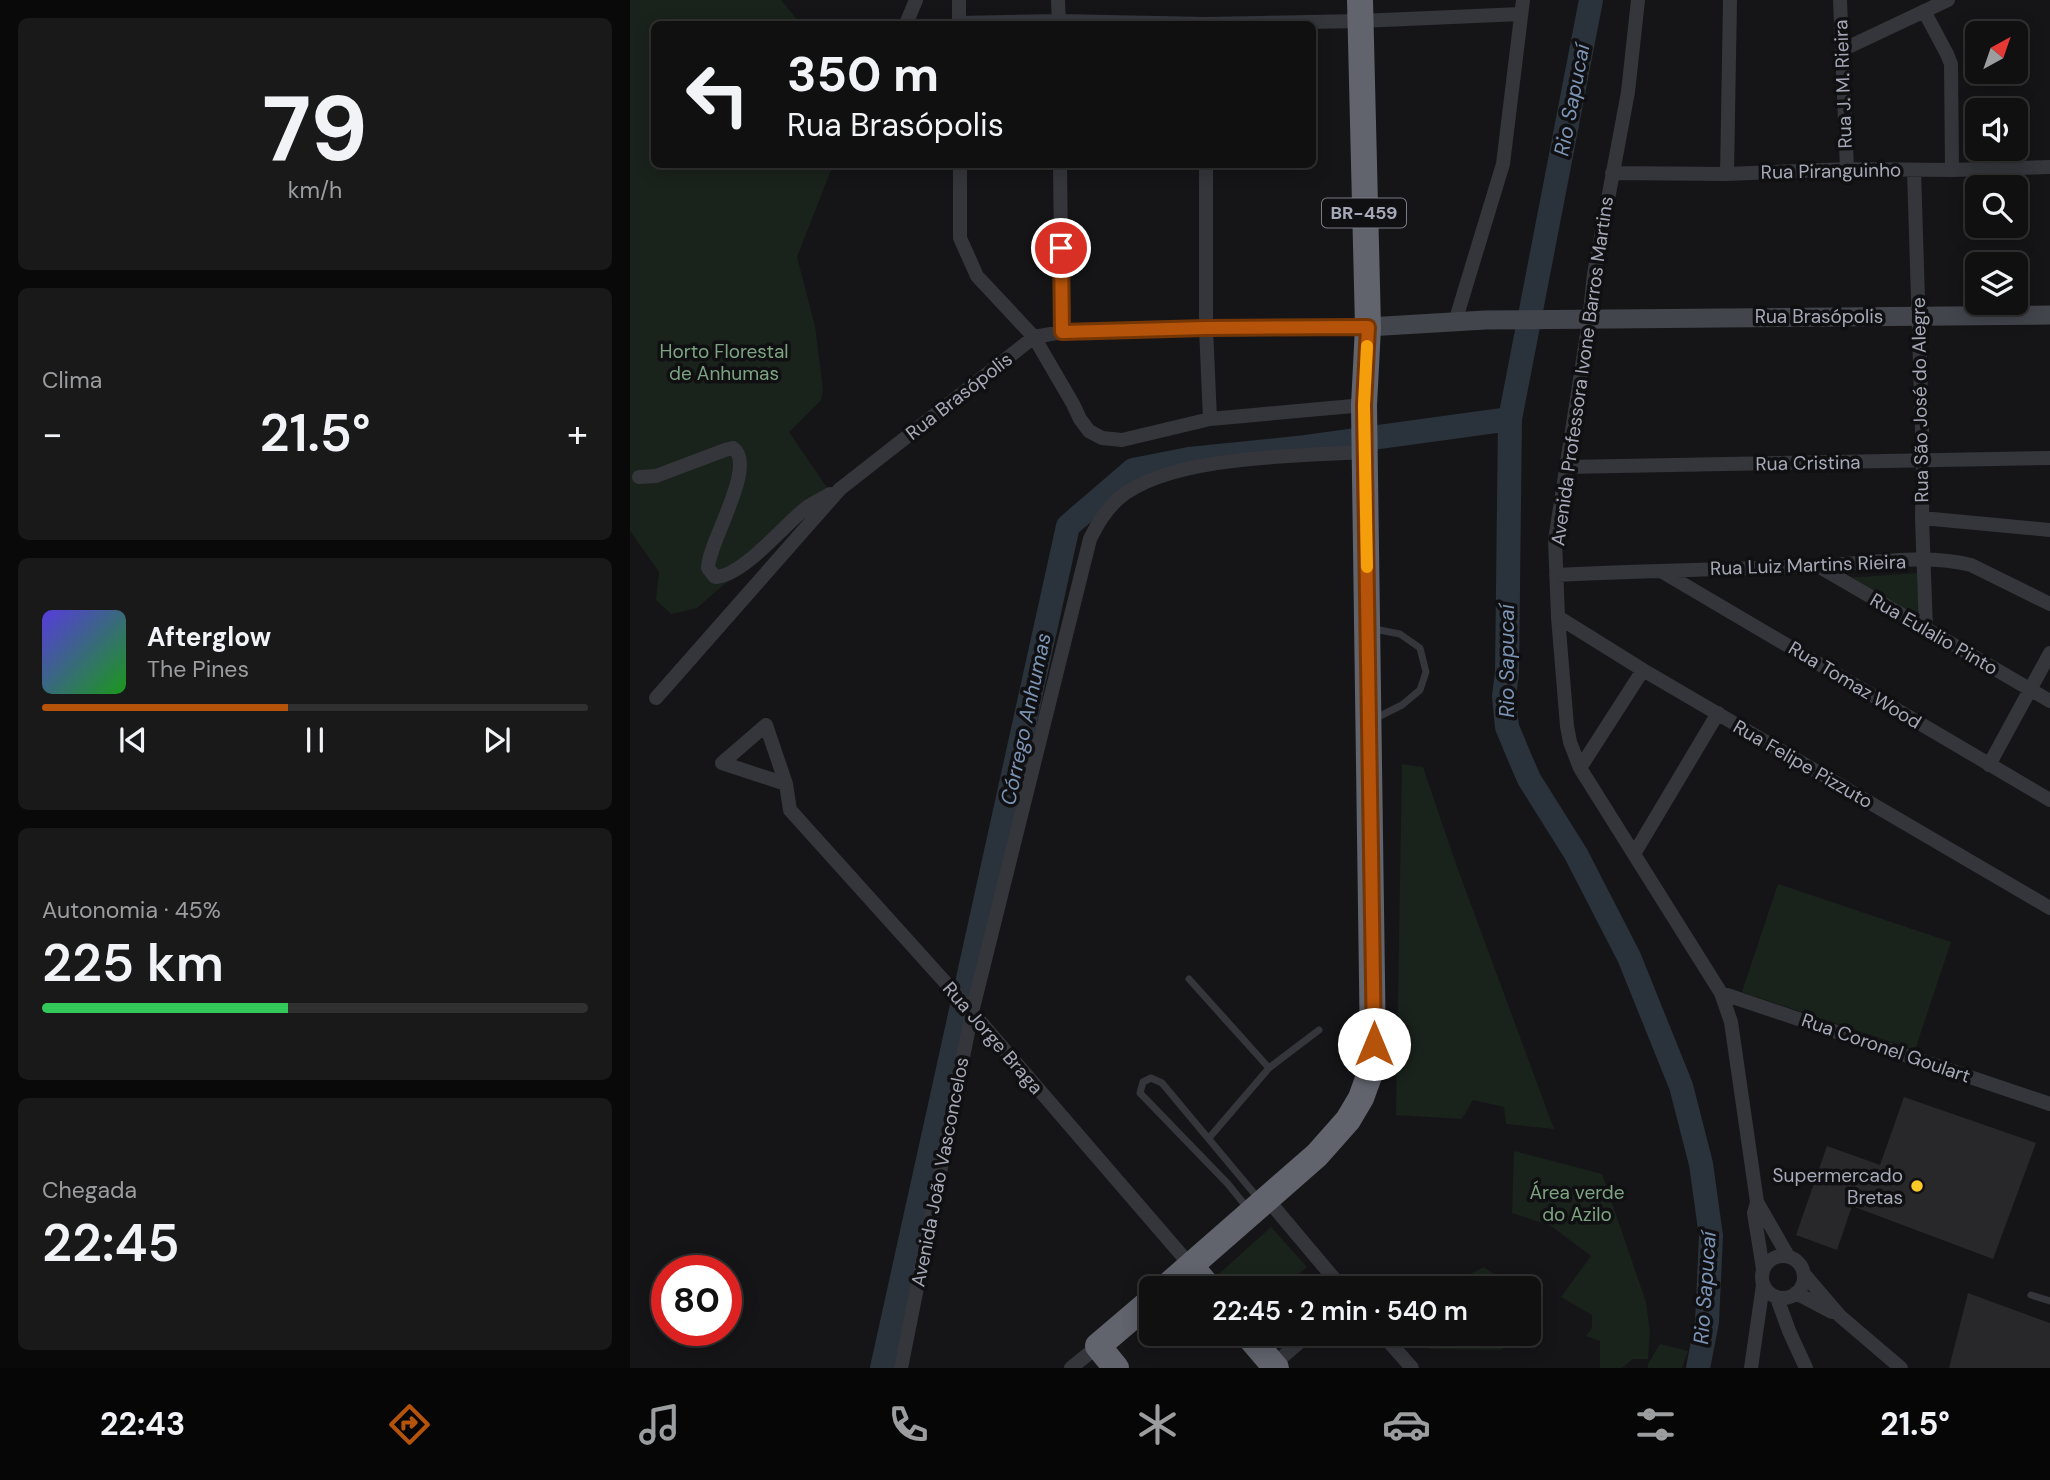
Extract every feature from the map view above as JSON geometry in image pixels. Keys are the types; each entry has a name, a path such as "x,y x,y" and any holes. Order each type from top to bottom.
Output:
{"highway":[{"name":"BR-459","path":"1179,1276 1317,1155 1348,1120 1361,1098 1369,1076 1374,1044 1364,411 1368,327 1360,11"},
{"name":"Rua Jorge Braga","path":"1191,1266 1199,1276"},
{"path":"1116,1368 1098,1346 1139,1311"},
{"path":"1260,1346 1275,1366"}],"street":[{"path":"907,21 916,0"},
{"path":"958,0 959,21"},
{"path":"1059,0 1059,21"},
{"name":"Avenida Professora Ivone Barros Martins","path":"1638,0 1628,92 1594,274 1555,540 1567,726 1580,768 1721,993 1731,1022 1757,1202 1788,1256"},
{"path":"1727,174 1730,0"},
{"name":"Rua J. M. Rieira","path":"1840,0 1847,169"},
{"path":"1842,50 1948,0"},
{"path":"1242,21 1360,11 1522,7 1503,164 1455,322"},
{"path":"1924,11 1951,64 1952,170"},
{"name":"Rua Piranguinho","path":"1612,173 1727,174 1847,169 2050,167"},
{"path":"960,168 960,237 977,276 1034,337 1089,431 1102,438 1122,440 1210,419 1364,411"},
{"path":"1060,168 1062,332"},
{"path":"1206,168 1206,328 1210,419"},
{"name":"Rua São José do Alegre","path":"1914,170 1926,629"},
{"name":"Rua Brasópolis","path":"656,698 840,489 1034,337 1062,332 1368,327 1485,320 1589,321 1682,317 2050,314"},
{"name":"Avenida João Vasconcelos","path":"901,1368 971,1011 1090,539 1102,515 1120,498 1143,484 1173,472 1227,461 1365,447"},
{"path":"639,477 656,476 725,450 733,448 738,452 741,459 738,478 708,561 711,574 720,577 738,570 808,506 840,489"},
{"name":"Rua Cristina","path":"1565,467 2050,458"},
{"path":"1922,517 2050,530"},
{"name":"Rua Luiz Martins Rieira","path":"1556,575 1924,560 1959,562 1971,565 2050,604"},
{"name":"Rua Eulalio Pinto","path":"1818,566 2050,701"},
{"name":"Rua Tomaz Wood","path":"1660,570 2050,800"},
{"name":"Rua Felipe Pizzuto","path":"1558,617 1643,670 2050,908"},
{"path":"1989,765 2050,653"},
{"path":"1580,768 1643,670"},
{"path":"1634,854 1718,713"},
{"name":"Rua Jorge Braga","path":"786,784 722,763 766,725 786,784 790,810 971,1011 1191,1266"},
{"name":"Rua Coronel Goulart","path":"1721,993 2050,1104"},
{"name":"Avenida Professora Ivone Barros Martins","path":"1757,1202 1754,1213 1763,1269"},
{"path":"1261,1206 1330,1275"},
{"path":"1751,1368 1763,1269 1770,1259 1782,1256 1796,1261 1840,1316 1901,1368"},
{"path":"1763,1285 1766,1291 1777,1298 1790,1297 1801,1288 1804,1274"},
{"path":"1796,1293 1840,1316"},
{"path":"1777,1298 1806,1368"},
{"path":"1071,1368 1098,1346"},
{"path":"1275,1366 1296,1346"},
{"path":"1393,1346 1412,1368"}],"lane":[{"path":"1368,627 1401,634 1420,648 1426,672 1420,690 1402,705 1370,721"},
{"path":"1189,979 1269,1068"},
{"path":"1209,1139 1269,1068 1319,1030"},
{"path":"1151,1078 1162,1083 1261,1206 1228,1184 1140,1093 1143,1083 1151,1078"},
{"path":"2031,1295 2050,1301"}],"green space":[{"name":"Horto Florestal de Anhumas","path":"630,0 781,0 798,21 651,21 651,168 832,168 797,257 815,326 823,390 821,400 789,432 830,492 697,608 671,614 656,600 659,572 630,531"},
{"path":"1917,573 1919,620 1846,578"},
{"path":"1402,764 1423,767 1554,1129 1506,1124 1504,1107 1473,1100 1462,1119 1396,1115"},
{"path":"1778,884 1951,942 1915,1050 1742,992"},
{"name":"Área verde do Azilo","path":"1514,1151 1602,1174 1646,1302 1650,1332 1648,1359 1633,1359 1622,1368 1600,1368 1600,1341 1586,1336 1592,1328 1592,1315 1561,1297 1591,1256 1551,1226 1512,1213"},
{"path":"1271,1227 1307,1267 1296,1276 1216,1276"},
{"path":"1484,1267 1496,1276 1466,1276"},
{"path":"1660,1344 1688,1351 1682,1368 1648,1368"},
{"path":"1431,1346 1505,1346 1502,1350 1429,1349"}],"building":[{"name":"Supermercado Bretas","path":"1904,1097 2036,1143 1993,1259 1852,1206 1837,1250 1796,1235 1827,1146 1880,1165"},
{"path":"1968,1293 2050,1323 2050,1368 1949,1368"}],"waterway":[{"name":"Rio Sapucaí","path":"1591,0 1510,419 1507,673 1504,696 1507,727 1529,779 1576,854 1629,957 1681,1086 1701,1164 1711,1236 1707,1322 1698,1368"},
{"name":"Córrego Anhumas","path":"882,1368 1068,526 1133,470 1189,459 1306,447 1510,419"}],"slow traffic":[{"path":"1367,346 1364,405 1367,567"}],"place":[{"name":"Supermercado Bretas","path":"1917,1186"}],"route":[{"path":"1061,248 1062,332 1368,327 1364,405 1374,1044"}]}
